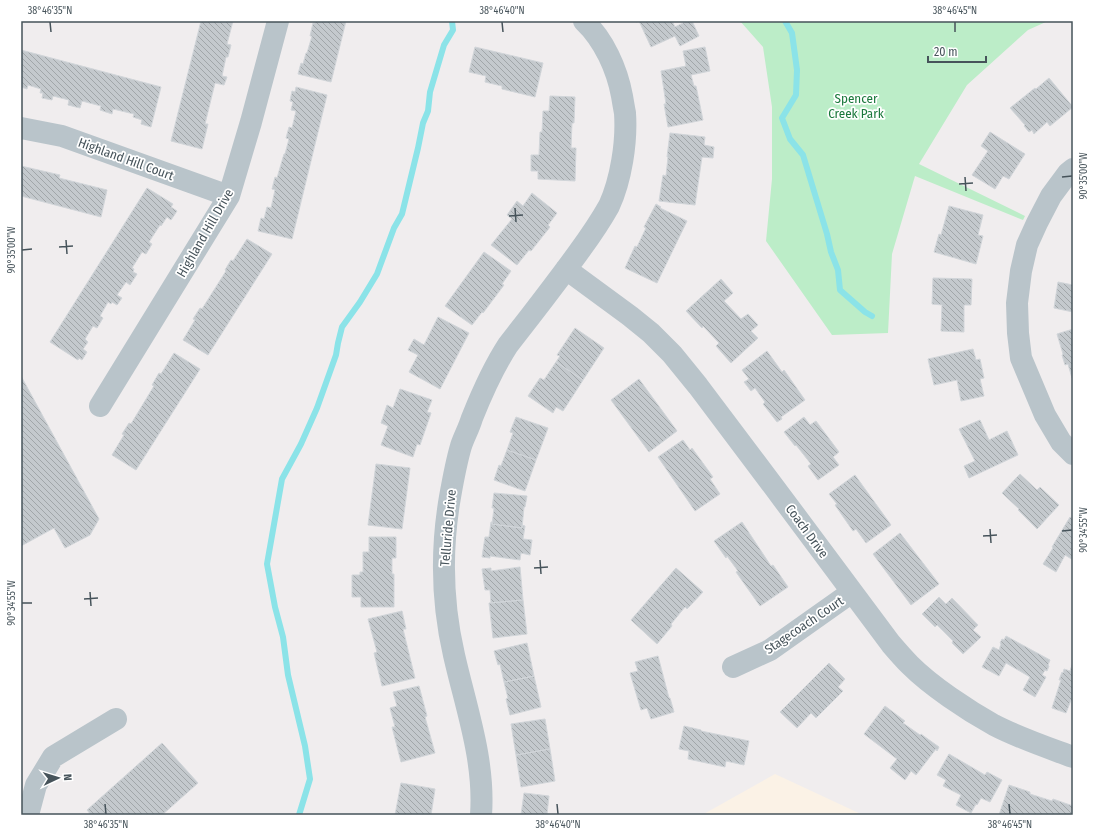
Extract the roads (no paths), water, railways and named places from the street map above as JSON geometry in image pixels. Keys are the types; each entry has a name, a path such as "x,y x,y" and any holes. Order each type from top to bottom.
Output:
{"street":[{"name":"Highland Hill Drive","path":"100,406 229,196 251,122 278,21"},
{"name":"Telluride Drive","path":"481,815 482,796 475,741 447,620 444,578 444,548 447,516 453,474 461,447 490,375 508,346 590,236 608,206 617,184 625,135 625,114 620,87 611,61 592,28 584,21"},
{"name":"Highland Hill Court","path":"21,128 62,136 229,196"},
{"path":"1073,169 1068,173 1051,196 1030,237 1021,270 1017,303 1021,358 1045,415 1062,442 1073,454"},
{"name":"Coach Drive","path":"566,270 630,316 651,333 672,354 774,487 891,644 910,665 959,704 994,725 1073,757"},
{"name":"Stagecoach Court","path":"733,667 770,650 852,592"},
{"path":"28,815 36,785 53,757 116,719"}],"waterway":[{"path":"299,815 310,779 305,746 288,675 283,637 275,607 267,564 282,479 301,444 317,408 336,355 342,327 360,302 377,274 394,228 402,214 423,123 428,111 430,92 444,45 453,30 452,21"},
{"path":"785,21 792,33 797,70 796,95 782,118 790,139 803,155 831,252 838,270 840,290 865,312 872,316"}],"park label":[{"name":"Spencer Creek Park","path":"856,106"}]}
